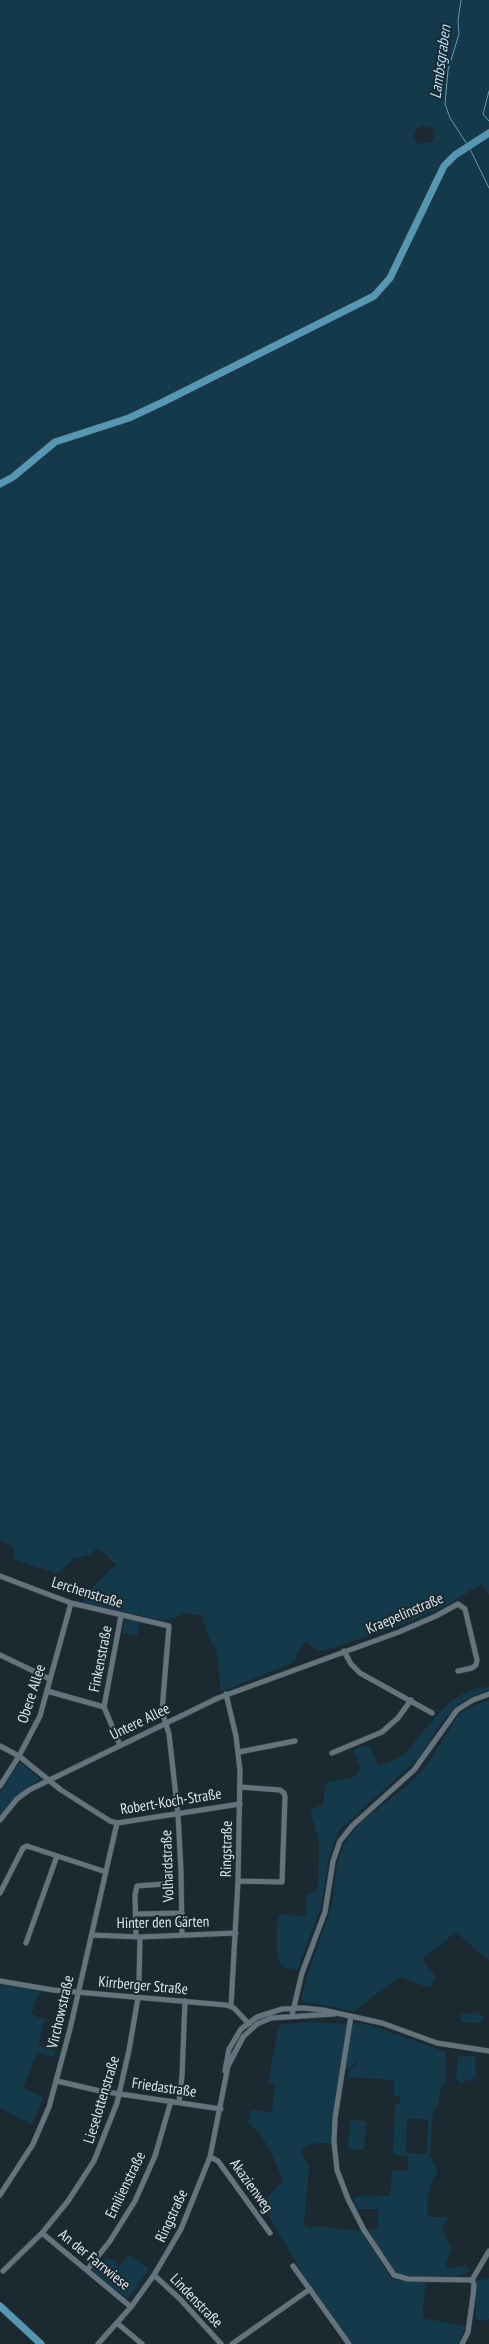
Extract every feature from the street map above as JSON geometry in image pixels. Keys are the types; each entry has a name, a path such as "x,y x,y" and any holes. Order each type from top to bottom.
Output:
{"main road":[{"path":"0,484 13,477 55,442 129,418 374,296 390,278 440,171 450,159 489,133"},
{"path":"0,2306 41,2344"}],"street":[{"name":"Lerchenstraße","path":"0,1576 71,1603 121,1616 169,1626"},
{"name":"Obere Allee","path":"0,1786 19,1756 37,1722 71,1603"},
{"name":"Kraepelinstraße","path":"302,1666 420,1624 458,1604 465,1609 477,1660 476,1665 472,1668 458,1671"},
{"name":"Finkenstraße","path":"104,1707 121,1616"},
{"name":"Volhardstraße","path":"169,1626 162,1711 169,1734 178,1814 182,1935"},
{"path":"344,1651 355,1669 432,1713"},
{"path":"0,1655 50,1679"},
{"name":"Untere Allee","path":"0,1820 22,1795 47,1780 226,1694 302,1666"},
{"path":"47,1691 104,1707 120,1745"},
{"name":"Ringstraße","path":"226,1694 239,1752 240,1786 236,1933 231,2006"},
{"path":"292,2015 302,1973 325,1912 333,1861 340,1841 353,1825 414,1770 457,1710 473,1700 489,1694"},
{"path":"332,1754 382,1732 398,1718 411,1700"},
{"path":"239,1752 294,1741"},
{"name":"Robert-Koch-Straße","path":"0,1746 19,1756 47,1780 110,1821 117,1823 240,1804"},
{"path":"238,1881 282,1882 284,1793 270,1788 240,1786"},
{"name":"Virchowstraße","path":"0,2195 33,2144 45,2117 57,2081 117,1823"},
{"path":"0,1893 23,1848 30,1846 106,1872"},
{"path":"26,1943 57,1856"},
{"name":"Volhardstraße","path":"138,1983 138,1937 135,1895 137,1886 164,1884"},
{"name":"Volhardstraße","path":"136,1914 182,1913"},
{"name":"Hinter den Gärten","path":"92,1935 138,1937 236,1933"},
{"name":"Kirrberger Straße","path":"0,1981 78,1992 231,2006"},
{"name":"Lieselottenstraße","path":"2,2271 42,2233 68,2201 94,2161 108,2129 119,2094 128,2056 138,1998"},
{"path":"179,2102 182,2076 185,2001"},
{"path":"231,2006 252,2028"},
{"name":"Ringstraße","path":"226,2077 225,2066 229,2049 234,2038 248,2023 270,2012 293,2008 323,2010 334,2014"},
{"path":"334,2014 351,2016 382,2024 437,2043 489,2051"},
{"name":"Ringstraße","path":"98,2344 131,2307 154,2275 183,2226 210,2157 221,2109 226,2077 237,2046 252,2028 271,2018 292,2015 334,2014"},
{"path":"351,2016 335,2118 334,2142 337,2170 347,2196 364,2230 394,2275 408,2279 472,2280"},
{"name":"Friedastraße","path":"57,2081 119,2094 221,2109"},
{"name":"Emilienstraße","path":"86,2270 110,2241 135,2201 155,2156 171,2101"},
{"name":"Akazienweg","path":"210,2157 218,2161 270,2233"},
{"name":"An der Farrwiese","path":"42,2233 131,2307"},
{"path":"462,2344 468,2332 474,2287 472,2280 489,2252"},
{"path":"293,2266 349,2344"},
{"name":"Lindenstraße","path":"154,2275 180,2299 220,2344"},
{"path":"232,2344 310,2290"},
{"path":"117,2323 142,2344"}],"shaded area":[{"path":"0,0 489,0 489,1595 481,1584 444,1607 402,1625 322,1651 316,1650 307,1643 302,1645 294,1662 221,1692 217,1650 209,1638 202,1616 187,1613 166,1621 84,1603 84,1596 116,1565 102,1551 97,1549 89,1555 73,1559 61,1571 55,1573 13,1559 13,1547 0,1540","holes":["421,126 432,128 434,133 433,140 431,142 419,144 413,138 416,129"]},
{"path":"125,1619 140,1622 137,1636 122,1633"},
{"path":"489,1687 489,1690 472,1696 455,1707 439,1726 419,1758 338,1831 328,1862 321,1907 297,1970 284,1967 279,1962 277,1951 277,1923 279,1916 282,1914 306,1917 307,1894 315,1892 318,1887 319,1841 310,1811 318,1806 323,1807 325,1786 328,1782 354,1777 360,1766 353,1751 356,1748 369,1746 378,1765 389,1762 405,1754 434,1718 448,1704 462,1694 477,1688"},
{"path":"489,1700 489,1961 456,1932 422,1959 436,1977 430,1988 399,1977 354,2011 304,2001 301,1999 308,1973 333,1902 337,1864 344,1845 358,1825 406,1786 426,1766 458,1716 468,1708"},
{"path":"21,1763 40,1779 26,1788 0,1817 0,1792 18,1764"},
{"path":"0,1984 40,1991 31,2014 45,2020 38,2045 55,2051 54,2057 37,2053 23,2088 43,2097 32,2125 0,2108"},
{"path":"479,2012 484,2018 480,2023 461,2022 460,2018 462,2014"},
{"path":"304,2022 348,2024 332,2143 316,2143 305,2146 302,2150 302,2156 308,2163 309,2169 304,2223 306,2227 314,2228 316,2226 361,2231 391,2278 405,2281 426,2281 422,2318 466,2326 458,2344 353,2344 313,2291 262,2205 262,2203 283,2181 270,2150 260,2134 248,2122 251,2110 272,2112 275,2084 268,2083 279,2025"},
{"path":"356,2022 376,2027 446,2052 445,2084 441,2088 438,2104 433,2112 430,2154 438,2173 433,2178 427,2198 427,2212 429,2217 447,2217 448,2219 442,2229 452,2250 446,2262 447,2267 451,2269 466,2265 470,2271 467,2273 456,2276 408,2277 398,2274 387,2264 368,2229 378,2229 378,2209 357,2209 353,2198 364,2195 390,2196 392,2171 407,2171 408,2156 393,2155 395,2104 400,2104 400,2097 394,2096 394,2080 347,2077 349,2071 356,2065 358,2057 353,2066 344,2070 352,2024","holes":["407,2118 428,2120 427,2154 406,2153"]},
{"path":"458,2056 475,2056 476,2078 460,2083 456,2079"},
{"path":"350,2120 366,2121 364,2150 348,2149"},
{"path":"174,2223 175,2224 163,2248 128,2299 91,2270 94,2267 97,2269 107,2257 120,2266 129,2254 149,2268 162,2248"},
{"path":"489,2278 489,2319 482,2321 476,2319 475,2281"}],"waterway":[{"name":"Lambsgraben","path":"461,0 458,21 459,34 448,70 445,104 450,118 467,144"},
{"path":"489,91 483,114 489,121"},
{"name":"Lambsgraben","path":"470,149 489,188"}]}
